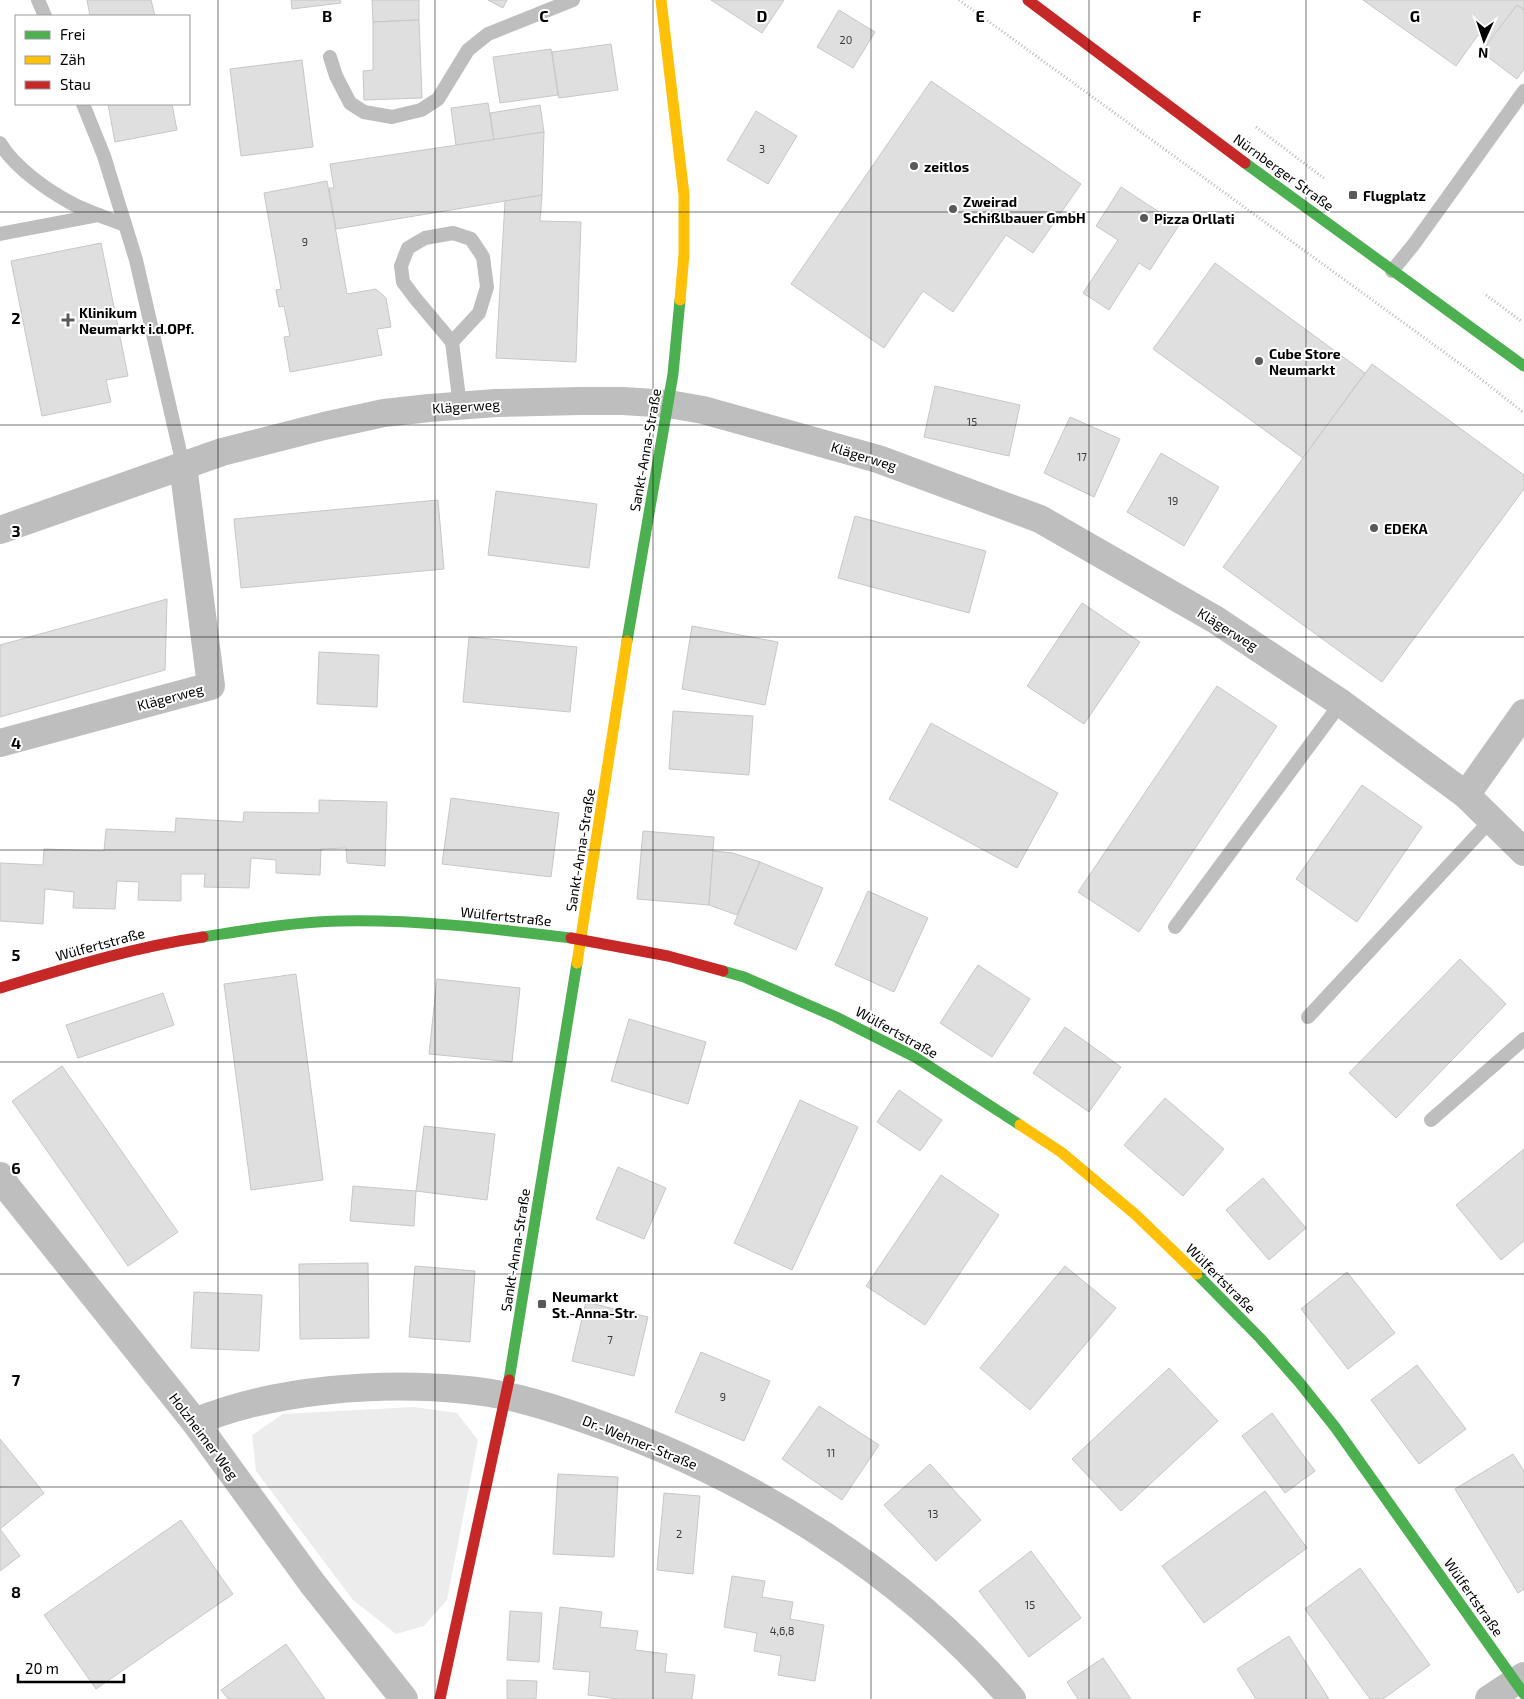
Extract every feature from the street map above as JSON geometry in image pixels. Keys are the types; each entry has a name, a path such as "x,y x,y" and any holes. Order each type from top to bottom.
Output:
{"street":[{"name":"Sankt-Anna-Straße","path":"440,1699 506,1396 582,939 617,703 669,404 683,262 684,195 661,0"},
{"name":"Nürnberger Straße","path":"1028,0 1392,271 1524,366"},
{"name":"Klägerweg","path":"0,530 182,465 280,437 375,415 428,408 496,403 623,401 669,404 727,416 878,459 1040,519 1216,620 1341,703 1466,795 1524,852"},
{"name":"Klägerweg","path":"0,743 211,686 182,465"},
{"path":"1466,795 1524,713"},
{"name":"Wülfertstraße","path":"0,988 77,965 175,941 270,927 339,921 406,923 493,929 582,939 668,956 744,977 836,1017 915,1058 1061,1152 1136,1215 1200,1277 1260,1338 1335,1427 1521,1684"},
{"name":"Holzheimer Weg","path":"2,1185 196,1422 312,1583 404,1699"},
{"name":"Dr.-Wehner-Straße","path":"196,1422 237,1407 280,1397 321,1391 373,1388 424,1387 468,1390 506,1396 565,1412 623,1432 676,1454 759,1495 830,1540 930,1614 956,1638 1012,1699"},
{"path":"1489,1699 1521,1684"}],"lane":[{"path":"38,0 45,15"},
{"path":"330,57 336,76 350,103 364,112 392,117 421,110 438,99 468,50 488,34 573,0"},
{"path":"1392,271 1524,91"},
{"path":"83,105 104,156 136,260 182,465"},
{"path":"0,143 6,154 34,178 71,203 125,225"},
{"path":"0,234 99,215"},
{"path":"452,342 479,313 487,287 483,257 471,239 453,233 425,238 408,248 401,266 403,282 414,298 452,342 460,406"},
{"path":"1175,927 1341,703"},
{"path":"1308,1017 1491,820"},
{"path":"1431,1120 1524,1039"}],"path":[{"path":"960,0 1477,376 1524,413"},
{"path":"1249,122 1327,180"},
{"path":"1484,294 1524,323"}],"shaded area":[{"path":"414,1407 457,1413 478,1440 447,1600 424,1626 396,1634 353,1600 256,1471 252,1435 283,1414"}],"building":[{"path":"87,0 151,0 155,15 90,15"},
{"path":"291,0 340,0 341,3 292,9"},
{"path":"372,0 419,0 419,20 373,22"},
{"path":"488,0 507,0 503,8"},
{"path":"711,0 784,0 762,33"},
{"path":"1363,0 1524,0 1524,10 1517,5 1489,43 1478,35 1456,66"},
{"path":"1517,5 1524,10 1524,69 1517,79 1481,52"},
{"path":"839,10 875,32 853,68 817,47"},
{"path":"419,20 422,98 364,100 363,71 373,70 373,22"},
{"path":"611,44 618,90 559,98 552,52"},
{"path":"551,49 558,95 500,103 493,57"},
{"path":"302,60 313,147 241,156 230,69"},
{"name":"Zweirad Schißlbauer GmbH","path":"931,81 1081,184 1033,253 1006,235 953,312 923,291 884,348 791,284"},
{"path":"488,103 494,140 456,145 451,108"},
{"path":"108,105 172,105 177,130 115,142"},
{"path":"540,105 544,132 494,140 490,113"},
{"path":"756,111 797,136 768,184 727,160"},
{"path":"544,132 542,195 336,229 329,188 334,188 330,164"},
{"path":"327,181 347,294 376,289 386,298 391,327 377,329 382,355 290,372 284,337 290,336 284,306 279,307 276,290 281,289 264,193"},
{"path":"1121,187 1179,225 1150,270 1139,263 1109,310 1083,293 1118,240 1096,226"},
{"path":"542,195 540,221 581,222 576,362 496,358 505,201"},
{"path":"101,243 128,376 106,380 111,402 42,416 11,261"},
{"name":"Cube Store Neumarkt","path":"1215,263 1365,373 1303,458 1153,349"},
{"name":"EDEKA","path":"1372,364 1524,475 1524,489 1382,682 1223,567"},
{"path":"935,386 1020,405 1009,456 924,437"},
{"path":"1070,417 1120,439 1094,497 1044,473"},
{"path":"1161,453 1219,487 1184,546 1127,512"},
{"path":"496,491 597,504 589,568 488,555"},
{"path":"438,500 444,569 241,588 234,519"},
{"path":"855,516 986,551 969,613 838,578"},
{"path":"167,599 165,670 0,717 0,645"},
{"path":"1082,603 1140,642 1084,724 1027,686"},
{"path":"692,626 778,642 765,705 682,689"},
{"path":"469,637 577,647 570,712 463,702"},
{"path":"319,652 379,655 377,707 317,704"},
{"path":"1217,686 1277,726 1139,932 1078,892"},
{"path":"673,711 753,716 749,775 669,769"},
{"path":"931,723 1058,793 1017,868 889,799"},
{"path":"1362,785 1422,827 1357,922 1296,879"},
{"path":"451,798 559,813 551,877 442,864"},
{"path":"319,800 387,802 385,866 347,863 346,848 321,849 320,875 276,873 276,860 251,858 249,888 204,887 205,874 181,874 181,901 138,900 139,882 117,881 115,909 73,908 74,892 45,889 43,924 0,921 0,863 43,865 44,849 104,851 106,829 175,832 176,818 243,822 244,812 319,813"},
{"path":"643,831 714,837 709,905 637,899"},
{"path":"713,851 733,853 760,862 737,915 709,905"},
{"path":"760,862 823,888 796,950 734,924"},
{"path":"868,891 928,918 894,992 835,965"},
{"path":"1460,959 1506,1004 1396,1118 1349,1073"},
{"path":"978,965 1030,999 992,1057 940,1023"},
{"path":"296,974 323,1180 251,1190 224,984"},
{"path":"437,979 520,988 512,1062 429,1054"},
{"path":"163,993 174,1025 78,1058 66,1025"},
{"path":"629,1019 706,1042 688,1104 611,1081"},
{"path":"1065,1027 1121,1067 1089,1112 1033,1073"},
{"path":"62,1066 178,1232 128,1266 12,1101"},
{"path":"899,1090 942,1120 920,1151 877,1122"},
{"path":"1165,1098 1224,1149 1183,1196 1124,1145"},
{"path":"800,1100 858,1127 792,1270 734,1243"},
{"path":"424,1126 495,1134 487,1200 416,1191"},
{"path":"1524,1149 1524,1241 1501,1260 1456,1205"},
{"path":"618,1167 666,1188 644,1239 596,1219"},
{"path":"941,1175 999,1215 925,1325 866,1286"},
{"path":"1263,1178 1306,1228 1269,1260 1226,1210"},
{"path":"353,1186 416,1191 414,1226 350,1221"},
{"path":"368,1263 369,1338 300,1339 299,1264"},
{"path":"415,1266 475,1271 470,1342 409,1337"},
{"path":"1065,1266 1116,1308 1030,1410 980,1368"},
{"path":"1347,1272 1395,1333 1348,1369 1301,1309"},
{"path":"194,1292 262,1295 259,1351 191,1348"},
{"path":"586,1302 648,1317 634,1376 572,1361"},
{"path":"701,1352 770,1381 744,1441 675,1412"},
{"path":"1417,1365 1466,1429 1419,1464 1371,1400"},
{"path":"1169,1368 1218,1421 1121,1511 1072,1459"},
{"path":"819,1406 879,1445 842,1500 782,1459"},
{"path":"1272,1413 1315,1471 1285,1493 1242,1436"},
{"path":"0,1439 44,1493 0,1529"},
{"path":"1513,1454 1524,1471 1524,1589 1518,1593 1455,1489"},
{"path":"930,1464 981,1520 936,1561 884,1505"},
{"path":"558,1474 618,1477 614,1557 553,1554"},
{"path":"1265,1491 1307,1548 1204,1623 1162,1566"},
{"path":"664,1493 700,1496 693,1574 657,1570"},
{"path":"181,1520 233,1594 96,1689 44,1615"},
{"path":"0,1529 20,1556 0,1571"},
{"path":"1031,1551 1081,1618 1029,1657 979,1591"},
{"path":"1360,1568 1430,1665 1383,1699 1370,1699 1305,1609"},
{"path":"732,1576 765,1581 762,1597 793,1602 790,1619 824,1625 815,1681 778,1675 781,1656 754,1651 757,1633 724,1627"},
{"path":"560,1607 602,1612 600,1627 638,1631 635,1650 667,1654 665,1672 695,1675 692,1699 619,1699 588,1695 590,1672 553,1669"},
{"path":"510,1611 542,1613 539,1662 507,1660"},
{"path":"1289,1636 1329,1699 1256,1699 1237,1669"},
{"path":"286,1644 325,1699 228,1699 221,1690"},
{"path":"1103,1658 1131,1699 1078,1699 1067,1682"},
{"path":"507,1680 537,1681 536,1699 507,1699"}],"traffic: fast":[{"path":"1245,163 1524,366"},
{"path":"627,641 673,374 680,300"},
{"path":"203,937 305,923 368,921 455,925 571,938"},
{"path":"509,1380 577,963"},
{"path":"723,971 744,977 836,1017 915,1057 1020,1125"},
{"path":"1197,1274 1260,1338 1335,1427 1524,1694"}],"traffic: slow":[{"path":"661,0 684,195 684,254 680,300"},
{"path":"577,963 627,641"},
{"path":"1020,1125 1061,1152 1136,1215 1197,1274"}],"traffic: jam":[{"path":"1028,0 1245,163"},
{"path":"0,988 126,952 203,937"},
{"path":"571,938 668,956 723,971"},
{"path":"440,1699 509,1380"}],"place":[{"name":"zeitlos","path":"914,166"},
{"name":"Flugplatz","path":"1353,195"},
{"name":"Zweirad Schißlbauer GmbH","path":"953,209"},
{"name":"Pizza Orllati","path":"1144,218"},
{"name":"Klinikum Neumarkt i.d.OPf.","path":"68,320"},
{"name":"Cube Store Neumarkt","path":"1259,361"},
{"name":"EDEKA","path":"1374,528"},
{"name":"Neumarkt St.-Anna-Str.","path":"542,1304"}]}
